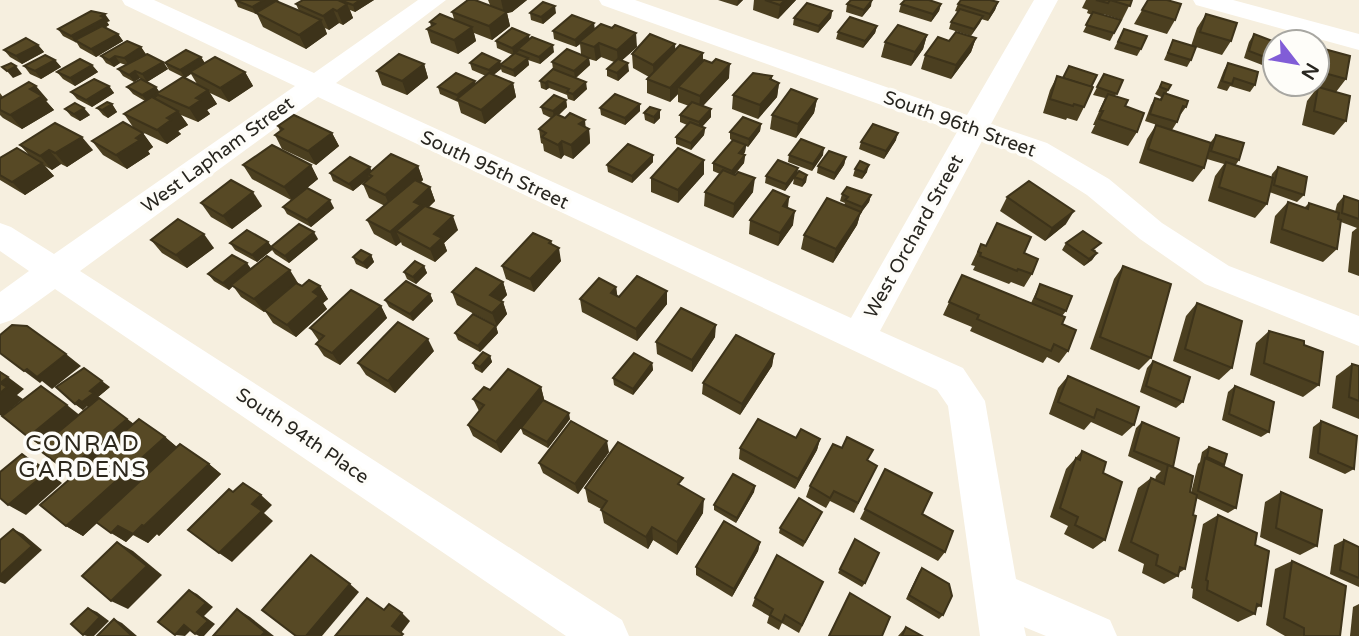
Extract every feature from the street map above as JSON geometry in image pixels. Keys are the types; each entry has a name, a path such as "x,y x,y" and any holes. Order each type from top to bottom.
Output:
{"street":[{"name":"South 95th Street","path":"134,0 858,337"},
{"name":"West Lapham Street","path":"0,310 434,0"},
{"name":"South 96th Street","path":"611,0 1037,150 1098,187 1151,231 1217,275 1359,331"},
{"name":"West Orchard Street","path":"1000,615 966,401 950,379 858,337 1046,0"},
{"path":"1205,0 1359,42"},
{"name":"South 94th Place","path":"0,235 606,636"},
{"path":"1000,615 1065,621 1094,636"}],"building":[{"path":"235,0 264,0 252,7"},
{"path":"303,0 338,0 347,4 323,16 296,4"},
{"path":"340,0 360,0 353,5"},
{"path":"468,0 507,12 489,26 452,12"},
{"path":"765,0 785,0 780,5"},
{"path":"851,0 872,0 864,10 847,4"},
{"path":"905,0 929,0 941,4 933,14 901,4"},
{"path":"961,0 998,2 990,14 958,4"},
{"path":"1110,0 1132,0 1130,6"},
{"path":"1148,0 1167,0 1181,4 1175,20 1142,10"},
{"path":"276,1 321,20 299,35 256,13"},
{"path":"543,2 555,6 541,17 530,13"},
{"path":"807,3 832,11 819,26 794,18"},
{"path":"960,9 983,16 974,29 951,22"},
{"path":"91,11 105,14 101,16 105,18 71,36 58,29"},
{"path":"1093,12 1121,20 1114,33 1086,25"},
{"path":"440,14 472,27 454,40 427,29 435,24 430,22"},
{"path":"1206,14 1237,23 1231,41 1200,32"},
{"path":"572,15 594,23 575,40 553,31"},
{"path":"850,17 877,26 865,41 838,32"},
{"path":"601,24 612,28 615,25 636,33 617,50 599,43 594,47 579,42"},
{"path":"898,25 927,35 915,52 885,42"},
{"path":"102,26 118,34 91,49 75,40"},
{"path":"512,28 529,35 512,48 496,41"},
{"path":"1124,29 1147,36 1141,49 1118,42"},
{"path":"956,32 976,38 956,65 925,55 938,37 949,41"},
{"path":"650,34 675,44 653,65 632,54"},
{"path":"1254,34 1261,37 1261,56 1249,51"},
{"path":"532,37 553,45 539,57 518,49"},
{"path":"26,38 38,45 16,56 4,50"},
{"path":"1173,40 1196,47 1191,60 1168,53"},
{"path":"127,41 141,47 124,58 115,56 109,60 101,56"},
{"path":"680,45 703,53 670,88 647,79"},
{"path":"567,49 589,58 574,71 552,62"},
{"path":"186,50 201,57 180,70 165,63"},
{"path":"1331,51 1350,56 1346,79 1331,75"},
{"path":"482,53 500,61 489,70 470,63"},
{"path":"515,53 528,58 513,70 500,65"},
{"path":"147,54 163,62 142,74 135,71 129,75 118,69"},
{"path":"399,54 424,64 402,81 377,71"},
{"path":"45,55 55,60 35,71 24,66"},
{"path":"215,57 245,72 220,88 190,72"},
{"path":"80,59 92,65 70,78 57,72"},
{"path":"618,59 628,63 617,73 607,69"},
{"path":"716,59 730,64 700,96 678,87 704,60 712,63"},
{"path":"11,63 16,66 7,71 2,67"},
{"path":"1228,63 1258,72 1255,85 1234,78 1232,84 1222,81"},
{"path":"1069,66 1097,75 1091,87 1063,78"},
{"path":"553,69 586,82 573,94 567,92 569,89 548,81 540,81"},
{"path":"456,73 475,81 457,95 438,87"},
{"path":"489,73 513,83 481,110 457,99"},
{"path":"753,73 772,76 770,79 779,83 760,105 733,95"},
{"path":"1104,74 1123,80 1117,94 1097,87"},
{"path":"1057,76 1093,87 1084,107 1050,99"},
{"path":"183,77 208,90 196,98 201,100 189,108 156,94"},
{"path":"94,79 109,86 86,100 71,92"},
{"path":"141,79 156,87 142,95 127,87"},
{"path":"29,82 36,86 30,89 42,96 10,115 0,110 0,99"},
{"path":"1162,82 1171,85 1168,90 1160,87"},
{"path":"791,89 817,99 798,124 772,115"},
{"path":"1331,91 1350,96 1346,121 1314,111 1316,98 1331,98"},
{"path":"1164,93 1188,101 1186,107 1183,106 1177,122 1150,114 1155,98 1161,100"},
{"path":"615,94 640,104 625,118 600,108"},
{"path":"1108,94 1128,100 1125,106 1144,113 1137,132 1099,119"},
{"path":"554,95 566,100 553,111 541,107"},
{"path":"152,97 178,111 167,118 171,120 157,130 124,114"},
{"path":"107,102 112,104 102,110 97,108"},
{"path":"692,102 711,109 699,122 680,115"},
{"path":"75,103 84,108 74,114 65,109"},
{"path":"650,107 660,110 654,117 644,113"},
{"path":"570,113 585,120 579,124 589,129 571,145 562,141 558,145 542,137 546,133 539,129 556,114 565,118"},
{"path":"294,115 332,133 308,151 275,135 283,129 278,126"},
{"path":"743,117 761,124 749,139 730,132"},
{"path":"123,122 143,133 136,138 140,140 116,155 92,141"},
{"path":"690,122 705,128 691,143 676,137"},
{"path":"55,123 82,137 55,153 49,150 40,156 20,145"},
{"path":"873,124 898,133 886,151 861,142"},
{"path":"1156,125 1211,143 1204,168 1148,149"},
{"path":"1216,135 1244,143 1239,160 1211,151"},
{"path":"801,139 824,148 813,164 789,155"},
{"path":"733,140 746,145 739,153 745,155 732,171 713,163"},
{"path":"628,144 653,155 632,176 607,165"},
{"path":"272,145 311,165 284,187 243,165"},
{"path":"17,148 42,163 12,182 0,175 0,158"},
{"path":"678,148 704,160 678,190 651,178"},
{"path":"829,151 846,157 835,173 818,166"},
{"path":"391,154 418,166 385,195 363,184 372,176 368,174"},
{"path":"350,157 370,167 349,184 330,173"},
{"path":"778,160 798,168 786,184 766,176"},
{"path":"860,161 869,165 864,172 855,169"},
{"path":"1226,162 1273,178 1267,204 1219,187"},
{"path":"1278,167 1307,177 1304,195 1274,185"},
{"path":"723,170 755,178 734,204 705,192"},
{"path":"799,171 807,175 803,180 794,177"},
{"path":"231,180 253,192 223,216 201,203"},
{"path":"415,180 430,187 414,202 421,205 390,232 367,220"},
{"path":"1029,181 1074,211 1052,228 1007,197"},
{"path":"847,187 871,195 862,207 845,200 848,197 842,194"},
{"path":"307,188 330,200 307,220 283,207"},
{"path":"773,190 789,197 783,206 795,211 780,233 750,220"},
{"path":"1344,196 1359,201 1359,219 1342,213"},
{"path":"827,198 861,212 836,249 804,235"},
{"path":"1288,202 1308,209 1309,203 1339,213 1338,219 1341,220 1337,249 1282,229"},
{"path":"425,206 453,216 434,234 442,238 430,249 396,231"},
{"path":"178,219 204,234 176,255 151,240"},
{"path":"997,223 1031,237 1024,253 1038,259 1032,274 980,256 981,253 978,252 981,244 986,246"},
{"path":"299,224 314,232 285,256 271,247"},
{"path":"247,230 268,242 252,255 230,243"},
{"path":"1083,231 1101,243 1092,250 1097,253 1089,259 1066,243"},
{"path":"533,233 559,248 530,279 502,266"},
{"path":"361,250 371,255 363,263 353,257"},
{"path":"232,255 247,263 223,283 208,274"},
{"path":"267,256 290,270 254,299 231,285"},
{"path":"415,261 424,266 413,277 404,272"},
{"path":"1123,266 1171,284 1151,358 1100,337"},
{"path":"476,268 503,282 490,295 503,302 492,313 452,292"},
{"path":"962,275 1065,317 1062,324 1076,330 1068,351 1054,344 1051,351 977,319 979,315 949,302"},
{"path":"637,276 667,291 636,329 580,299 599,278 616,287 611,293 619,297"},
{"path":"309,280 320,286 313,292 319,296 287,325 264,310 296,283 302,286"},
{"path":"406,281 430,294 410,314 385,300"},
{"path":"1040,284 1072,296 1066,311 1035,298"},
{"path":"351,290 381,306 332,353 316,344 324,336 310,328"},
{"path":"1197,303 1242,321 1232,368 1185,349"},
{"path":"681,308 716,325 692,360 656,342"},
{"path":"473,314 496,326 478,346 455,333"},
{"path":"398,322 428,339 388,381 358,363"},
{"path":"12,325 27,326 66,354 37,377 27,369 24,371 0,353 0,335"},
{"path":"1269,331 1304,341 1304,345 1323,352 1319,385 1264,363"},
{"path":"736,335 774,354 742,404 703,383"},
{"path":"483,352 490,356 480,367 473,363"},
{"path":"634,353 652,363 633,389 613,378"},
{"path":"1153,361 1190,377 1183,402 1146,386"},
{"path":"1352,364 1359,366 1359,401 1349,397"},
{"path":"84,368 102,381 90,391 94,393 75,404 56,387"},
{"path":"508,369 541,387 496,442 468,425 484,405 473,399 484,387 490,390"},
{"path":"0,372 8,377 0,383"},
{"path":"1068,376 1139,407 1134,425 1097,409 1094,418 1058,402"},
{"path":"0,383 7,387 0,393"},
{"path":"41,386 67,405 28,437 2,416"},
{"path":"1235,386 1274,402 1269,432 1229,414"},
{"path":"99,398 127,419 67,471 38,449"},
{"path":"543,400 569,413 547,442 521,428"},
{"path":"139,419 165,437 66,526 40,505"},
{"path":"758,419 796,438 801,429 820,439 798,479 740,448"},
{"path":"571,421 607,441 575,484 539,463"},
{"path":"1321,421 1357,436 1354,469 1318,453"},
{"path":"1142,422 1179,438 1173,467 1134,451"},
{"path":"847,437 873,450 867,460 877,466 858,503 834,491 830,498 810,486 833,444 842,448"},
{"path":"618,442 683,478 678,484 704,499 677,542 652,527 646,537 601,510 607,501 585,488"},
{"path":"180,444 209,464 144,526 133,534 118,526 111,533 96,522"},
{"path":"1209,447 1227,454 1224,465 1207,457"},
{"path":"1082,451 1106,462 1103,473 1122,482 1105,540 1075,525 1078,517 1060,508 1076,458 1080,460"},
{"path":"22,454 46,473 8,505 0,498 0,472"},
{"path":"1205,458 1242,475 1236,508 1198,491"},
{"path":"1168,465 1193,476 1190,492 1197,495 1193,515 1196,516 1185,569 1180,567 1178,576 1156,565 1158,555 1131,542 1151,478 1164,484"},
{"path":"885,469 932,493 922,514 953,531 945,552 865,509"},
{"path":"733,474 755,486 737,518 714,505"},
{"path":"243,483 261,495 252,504 262,511 219,553 188,530 229,489 233,492"},
{"path":"1281,492 1322,510 1317,546 1276,528"},
{"path":"799,498 822,512 805,542 780,528"},
{"path":"1218,515 1257,533 1255,545 1269,551 1261,606 1257,604 1255,614 1207,590 1206,580"},
{"path":"724,521 760,542 734,589 696,567"},
{"path":"13,529 32,546 0,575 0,540"},
{"path":"855,539 879,553 865,583 840,569"},
{"path":"1344,540 1359,547 1359,578 1340,570"},
{"path":"117,542 147,566 111,601 82,576"},
{"path":"311,555 350,584 306,636 296,636 262,610"},
{"path":"777,555 823,582 802,625 785,615 782,622 770,615 773,609 755,598"},
{"path":"1292,561 1346,586 1340,636 1304,636 1304,628 1284,618"},
{"path":"922,568 949,584 952,596 943,615 909,595"},
{"path":"189,590 206,603 197,612 208,621 195,634 184,625 175,635 158,622"},
{"path":"850,593 890,617 882,636 829,636"},
{"path":"367,598 384,610 389,604 402,613 392,626 403,634 401,636 335,636"},
{"path":"88,608 100,617 83,635 71,624"},
{"path":"237,609 265,632 261,636 213,636"},
{"path":"114,619 132,636 97,636"},
{"path":"906,627 922,636 902,636"}],"district":[{"name":"CONRAD GARDENS","path":"83,456"}]}
